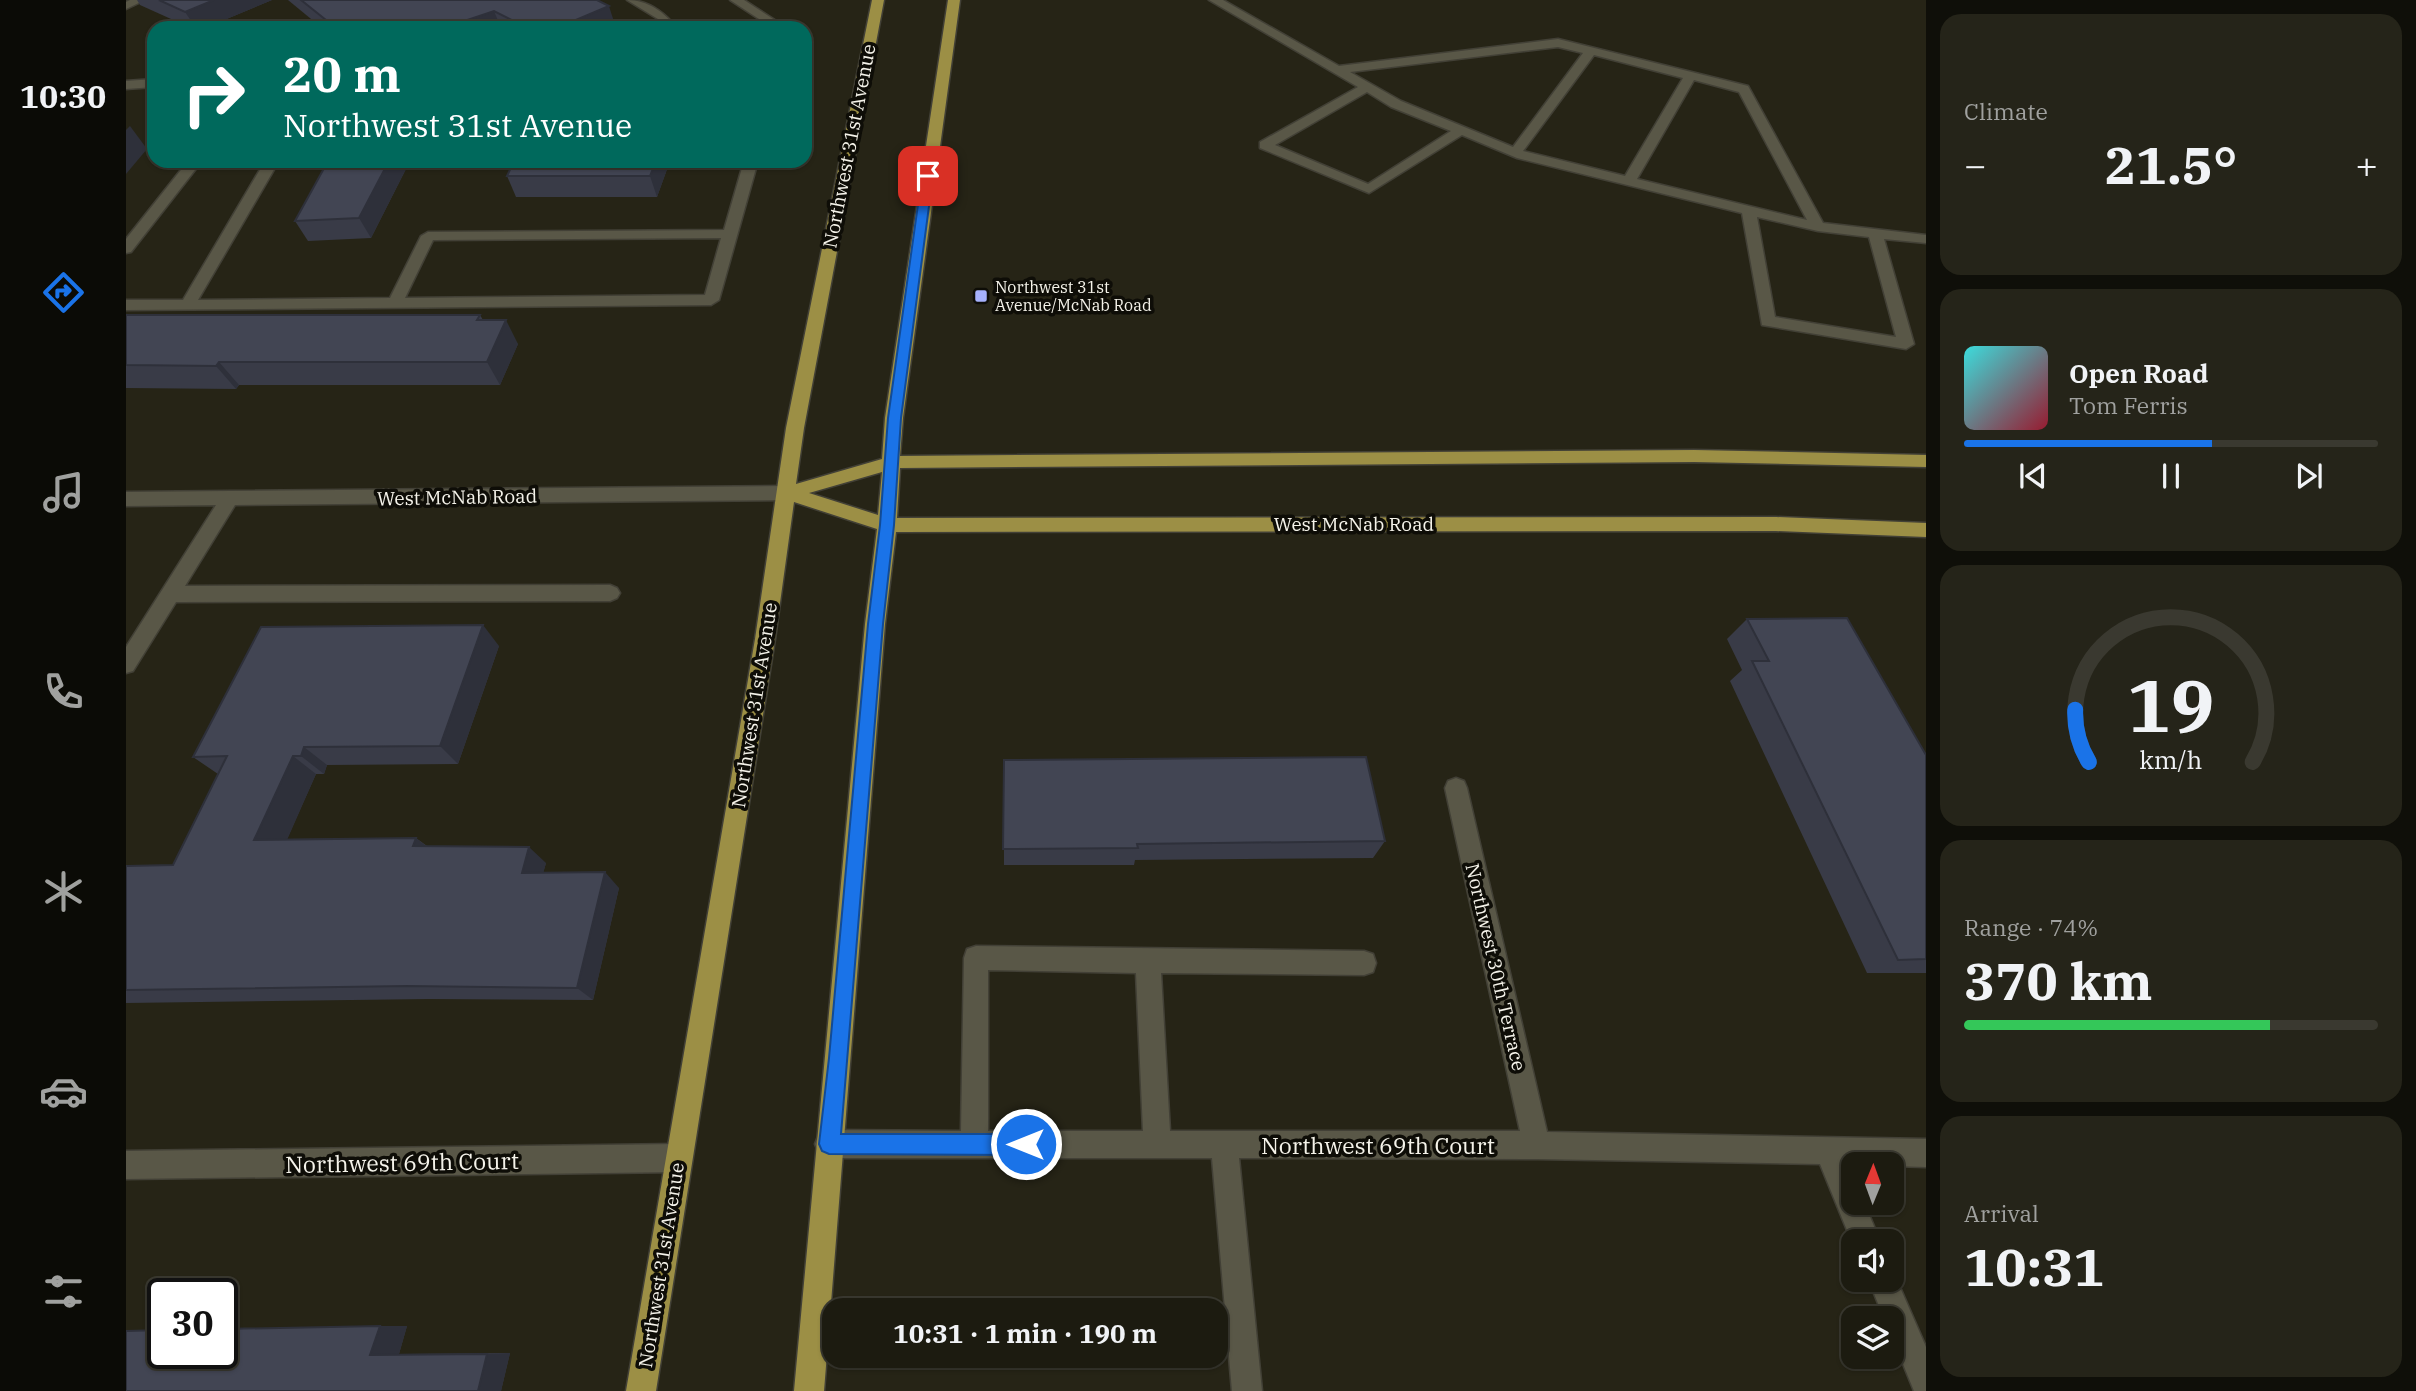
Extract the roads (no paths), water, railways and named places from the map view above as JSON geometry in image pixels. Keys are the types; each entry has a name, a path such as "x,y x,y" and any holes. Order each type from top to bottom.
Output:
{"main road":[{"name":"Northwest 31st Avenue","path":"641,1391 787,493 795,428 878,0"},
{"path":"809,1391 896,405 954,0"},
{"name":"West McNab Road","path":"787,493 892,462 1694,456 1926,461"},
{"name":"West McNab Road","path":"787,493 887,525 1776,524 1926,530"}],"street":[{"path":"126,6 139,0"},
{"path":"633,0 665,21"},
{"path":"736,0 770,21"},
{"path":"1215,0 1396,104 1515,153 1818,227 1926,239"},
{"path":"1337,70 1558,43 1744,89 1818,227"},
{"path":"1515,153 1591,51"},
{"path":"1629,181 1690,76"},
{"path":"126,85 147,84"},
{"path":"1367,88 1265,145 1369,189 1461,130"},
{"path":"126,250 190,168"},
{"path":"188,304 268,168"},
{"path":"126,305 711,300 749,168"},
{"path":"1749,210 1768,321 1906,344 1875,233"},
{"path":"396,303 428,236 730,233"},
{"name":"West McNab Road","path":"126,499 787,493"},
{"path":"126,665 229,499"},
{"path":"169,594 610,593"},
{"name":"Northwest 30th Terrace","path":"1456,788 1537,1145"},
{"path":"974,1144 976,958 1364,963"},
{"path":"1148,961 1157,1144"},
{"name":"Northwest 69th Court","path":"829,1144 1537,1145 1926,1153"},
{"path":"1224,1146 1247,1391"},
{"path":"1828,1151 1861,1229"},
{"name":"Northwest 69th Court","path":"126,1165 678,1158"},
{"path":"1888,1292 1926,1383"}],"place":[{"name":"Northwest 31st Avenue/McNab Road","path":"981,296"}]}
